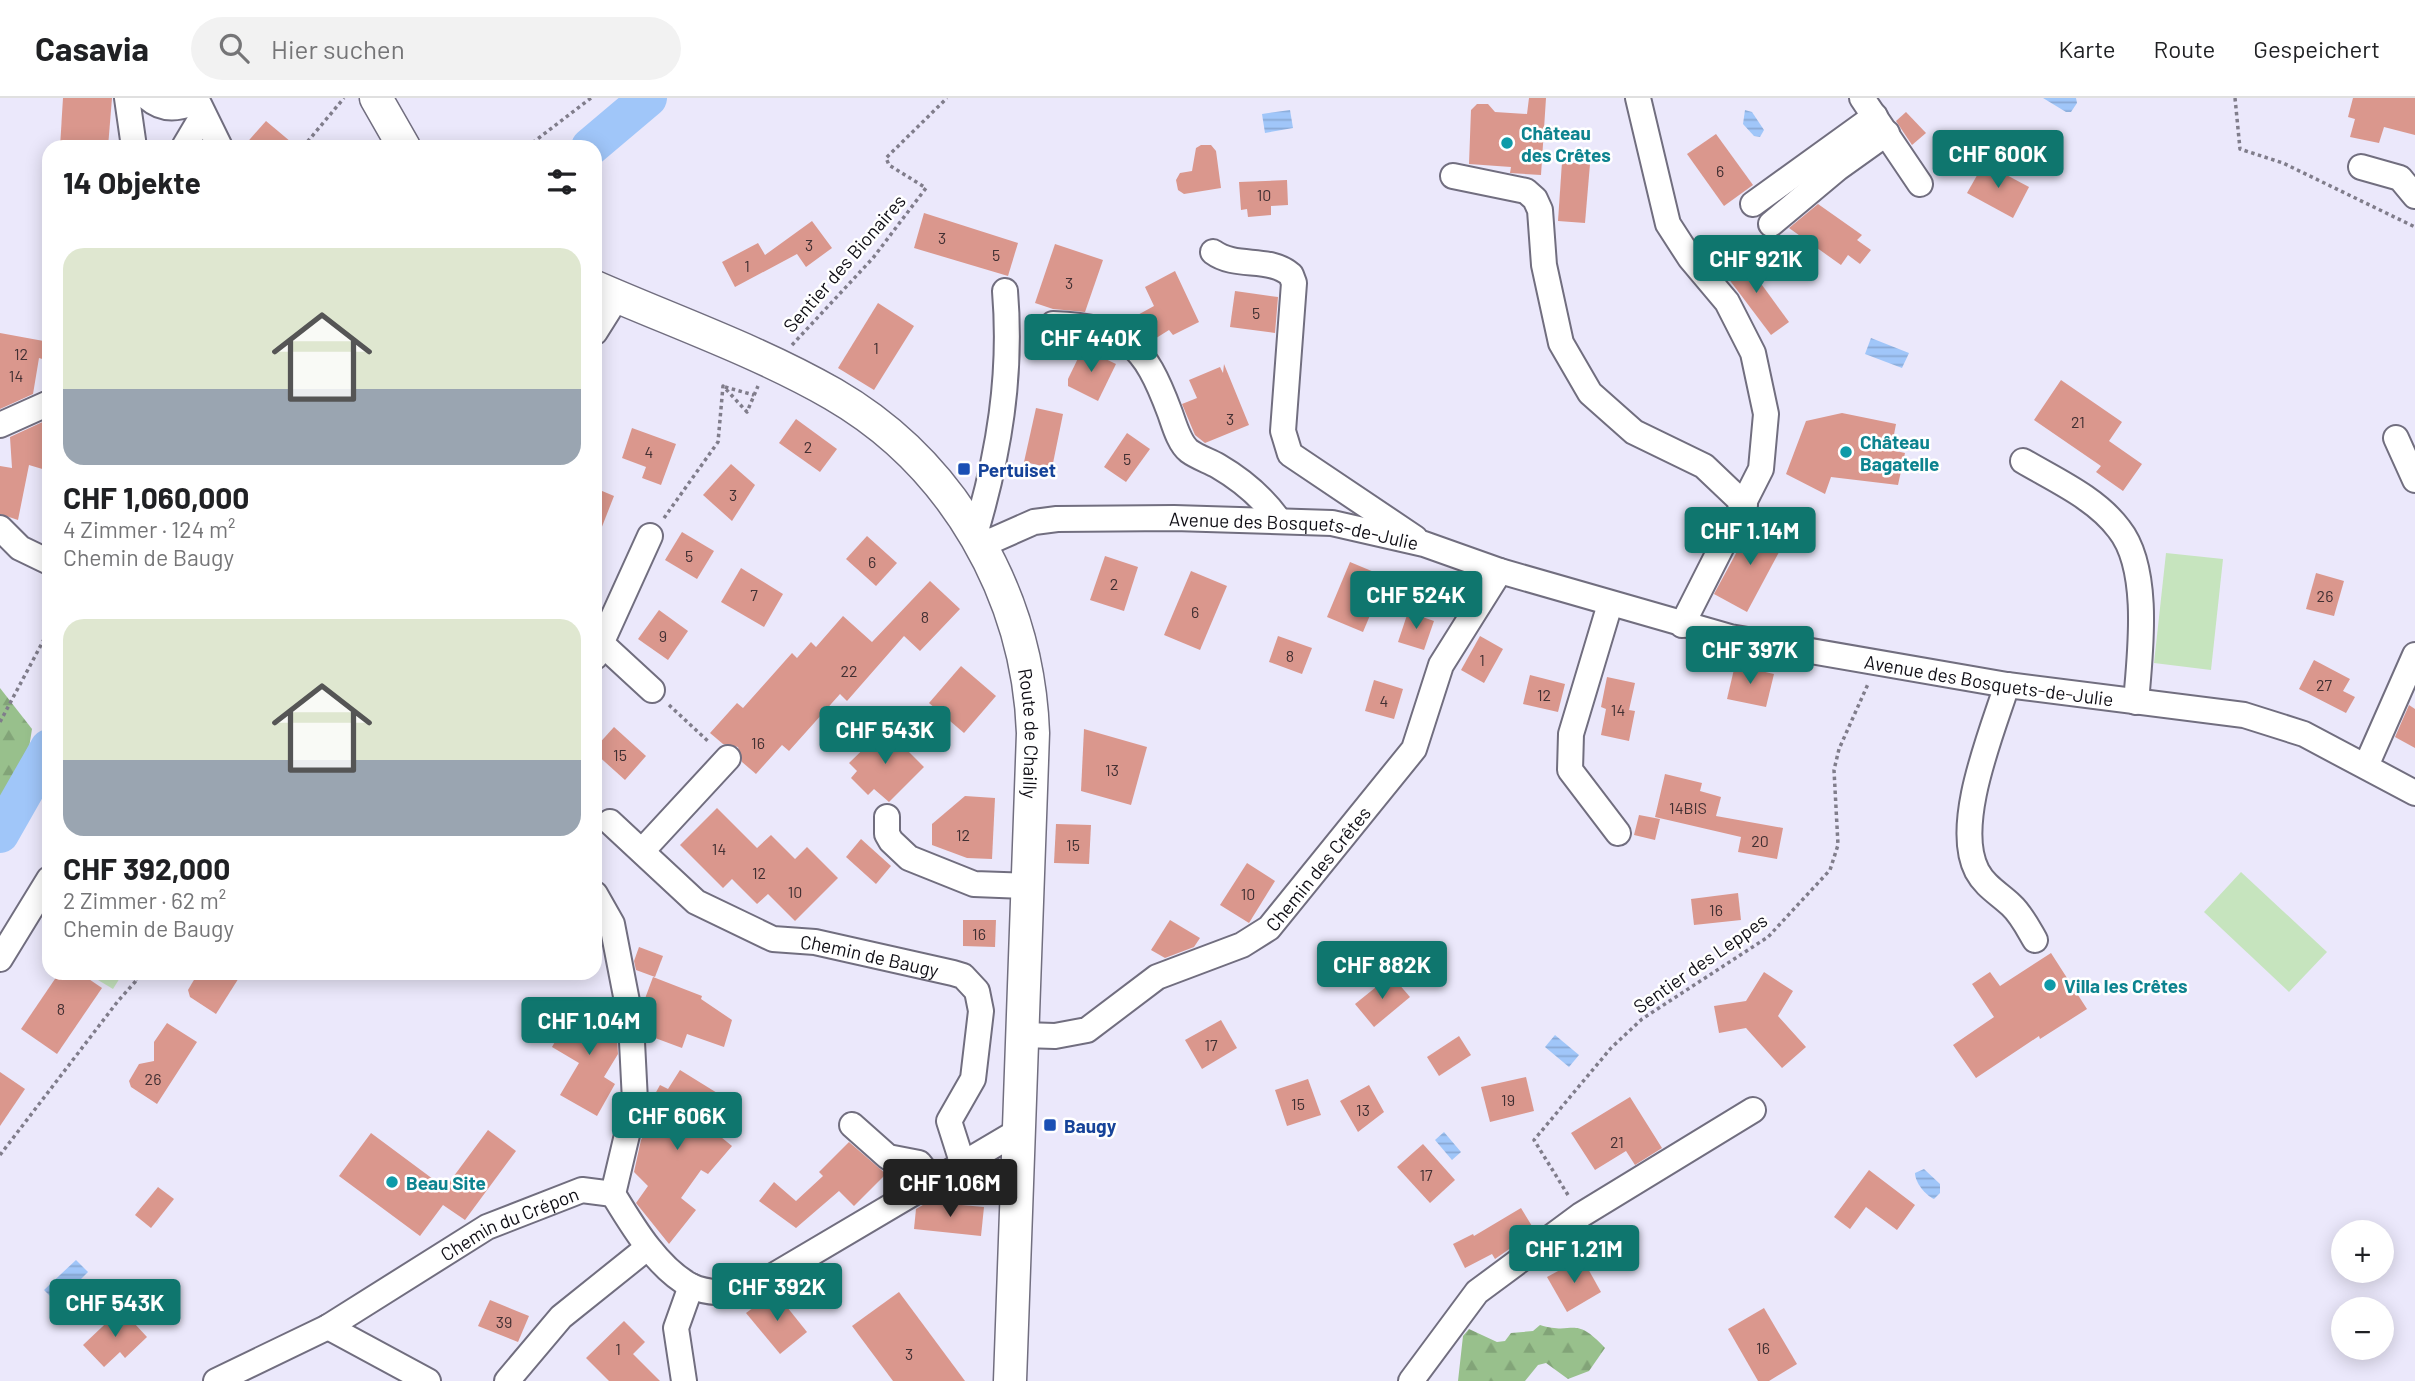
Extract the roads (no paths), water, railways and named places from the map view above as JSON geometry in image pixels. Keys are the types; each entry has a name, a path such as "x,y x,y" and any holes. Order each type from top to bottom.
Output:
{"main road":[{"path":"376,98 400,140"},
{"name":"Route de Chailly","path":"606,292 772,362 844,401 898,441 935,479 979,540 1004,590 1023,648 1032,697 1034,775 1010,1381"}],"street":[{"path":"127,98 133,140"},
{"path":"148,98 163,108 199,105"},
{"path":"1638,98 1655,181 1668,224 1690,258 1727,302 1753,353 1766,414 1761,469 1682,625"},
{"path":"186,140 199,105"},
{"path":"199,105 216,140"},
{"path":"1875,116 1920,184"},
{"path":"1753,204 1875,116"},
{"path":"1771,225 1838,169 1875,116"},
{"path":"2361,167 2400,178 2415,196"},
{"path":"1454,176 1526,191 1535,199 1540,210 1544,265 1561,343 1590,393 1633,432 1704,466 1745,505"},
{"path":"1213,252 1231,261 1275,266 1291,275 1294,284 1283,430 1284,443 1290,454 1424,544"},
{"path":"979,540 994,468 1007,381 1009,338 1005,291"},
{"path":"1053,324 1106,329 1131,344 1159,384 1176,430 1188,451 1228,472 1253,490 1278,519"},
{"path":"0,425 42,406"},
{"path":"2396,438 2415,480"},
{"path":"2023,461 2089,501 2120,529 2139,577 2142,639 2136,702"},
{"name":"Avenue des Bosquets-de-Julie","path":"979,540 1034,522 1057,519 1278,519 1332,523 1424,544 1500,571 1730,637 2007,685 2244,715 2304,734 2415,793"},
{"path":"0,528 42,565"},
{"path":"602,641 650,536"},
{"name":"Chemin des Crêtes","path":"1023,1035 1055,1036 1087,1030 1157,977 1242,945 1269,928 1414,749 1441,665 1500,571"},
{"path":"1610,604 1571,734 1568,755 1570,770 1618,833"},
{"path":"602,653 652,690"},
{"path":"2366,766 2415,655"},
{"path":"2007,685 1980,775 1968,849 1977,871 1990,889 2012,906 2035,940"},
{"path":"642,851 727,758"},
{"path":"887,817 891,841 909,858 974,884 1028,886"},
{"name":"Chemin de Baugy","path":"610,822 696,902 772,939 815,942 953,973 970,983 980,1001 981,1011 973,1079 949,1121 964,1165"},
{"path":"0,959 42,890"},
{"path":"602,906 612,924 631,1022 635,1101 613,1194 647,1248 691,1286 718,1293 746,1292 1020,1130"},
{"path":"1411,1381 1477,1292 1581,1215 1753,1110"},
{"path":"852,1125 888,1157 919,1163 934,1182"},
{"name":"Chemin du Crépon","path":"216,1381 328,1327 487,1227 582,1190 613,1194"},
{"path":"507,1381 561,1317 647,1248"},
{"path":"684,1381 677,1328 691,1286"},
{"path":"328,1327 428,1381"}],"water":[{"path":"2043,98 2076,98 2077,103 2071,112 2066,112"},
{"path":"1290,110 1293,128 1265,133 1262,114"},
{"path":"1745,110 1752,112 1764,130 1760,137 1754,136 1743,124"},
{"path":"1871,338 1909,353 1902,368 1865,354"},
{"path":"1555,1035 1579,1055 1569,1067 1545,1047"},
{"path":"1444,1132 1461,1152 1452,1160 1435,1140"},
{"path":"1924,1169 1940,1184 1940,1193 1934,1199 1927,1195 1915,1177 1915,1173"},
{"path":"76,1260 88,1272 57,1303 44,1290"}],"waterway":[{"path":"598,140 648,98"},
{"path":"0,834 42,760"}],"place":[{"name":"Château des Crêtes","path":"1507,143"},
{"name":"Château Bagatelle","path":"1846,452"},
{"name":"Pertuiset","path":"964,469"},
{"name":"Villa les Crêtes","path":"2050,985"},
{"name":"Baugy","path":"1050,1125"},
{"name":"Beau Site","path":"392,1182"}]}
